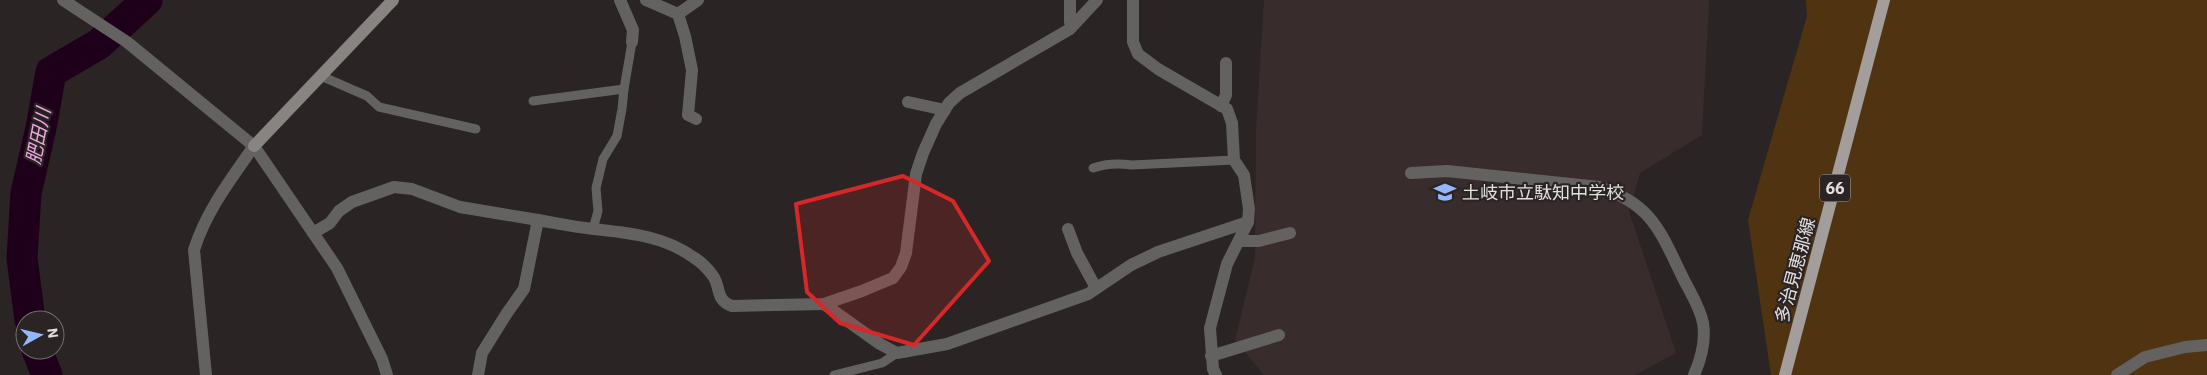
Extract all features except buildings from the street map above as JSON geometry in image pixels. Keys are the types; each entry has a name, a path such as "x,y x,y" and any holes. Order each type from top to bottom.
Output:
{"main road":[{"name":"多治見恵那線","path":"1785,375 1884,0"}],"street":[{"path":"63,0 127,42 254,146 337,268 382,359 387,375"},
{"path":"206,375 194,250 200,230 222,192 254,146 393,0"},
{"path":"620,0 633,30 632,42"},
{"path":"646,0 678,14 692,70 688,115 696,119"},
{"path":"678,14 698,0"},
{"path":"1070,0 1070,22 1072,26"},
{"path":"313,233 330,223 339,211 352,202 394,187 412,188 460,207 593,229 629,232 653,238 694,257 714,276 719,295 725,304 732,306 824,304 893,278 901,267 906,253 916,174 936,124 945,110 960,94 1072,26 1097,0"},
{"path":"1132,0 1133,42 1138,54 1227,109 1232,123 1234,160 1244,175 1250,209 1248,222 1227,264 1210,328 1211,356 1216,375"},
{"path":"1221,106 1226,95 1226,63"},
{"path":"908,102 945,110"},
{"path":"1411,173 1446,172 1599,187 1620,194 1628,199 1651,219 1661,234 1699,309 1703,323 1704,340 1694,375"},
{"path":"478,375 482,353 506,313 524,288 538,220"},
{"path":"824,304 880,344 897,353 947,344 1088,294 1130,266 1158,252 1248,222"},
{"path":"1068,229 1077,253 1096,288"},
{"path":"1240,241 1259,240 1290,233"},
{"path":"1211,356 1279,336"},
{"path":"2117,375 2145,357 2185,346 2207,345"}],"lane":[{"path":"593,229 598,211 596,188 603,159 617,136 632,42"},
{"path":"321,76 367,96 379,107 476,128"},
{"path":"533,101 624,89"},
{"path":"1092,168 1118,163 1132,165 1234,160"},
{"path":"834,375 882,363 897,353"}],"highlighted area":[{"path":"903,176 953,201 989,261 914,345 840,323 807,292 796,204"}],"shaded area":[{"name":"土岐市立駄知中学校","path":"1264,0 1709,0 1702,135 1640,173 1629,211 1676,353 1635,375 1264,375 1235,340 1255,258 1256,130"},
{"path":"1806,0 2207,0 2207,375 1771,375 1748,220 1807,16"}],"waterway":[{"name":"肥田川","path":"29,310 22,258 26,193 41,128 51,72 99,44 147,0"},
{"name":"肥田川","path":"41,360 47,375"}],"place":[{"name":"土岐市立駄知中学校","path":"1445,192"}]}
